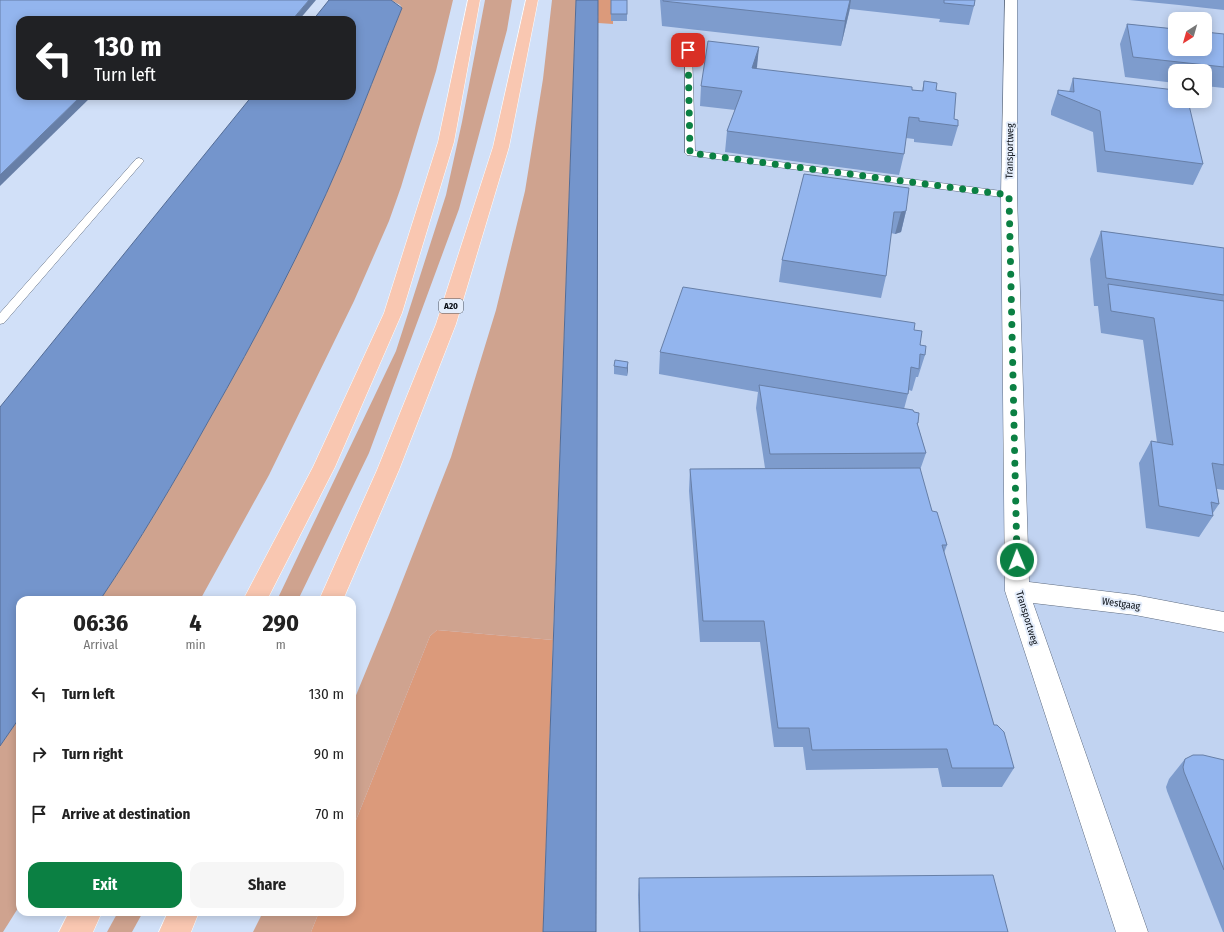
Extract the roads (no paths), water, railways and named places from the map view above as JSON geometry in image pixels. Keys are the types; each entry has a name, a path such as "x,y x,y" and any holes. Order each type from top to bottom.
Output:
{"highway":[{"path":"257,596 324,467 392,313 446,142 474,0"},
{"name":"A20","path":"333,596 388,470 446,324 501,147 532,0"},
{"path":"75,932 84,916"},
{"path":"175,932 182,916"}],"street":[{"name":"Transportweg","path":"1011,0 1009,195 1017,591 1132,932"},
{"name":"Westgaag","path":"1017,591 1135,605 1224,622"}],"lane":[{"path":"688,50 690,153 1009,195"},
{"path":"0,320 139,161"}],"water":[{"path":"329,0 391,0 402,8 349,141 311,226 279,292 183,466 129,556 103,596 16,596 16,723 0,746 0,407 249,100 356,100 356,16 316,16"},
{"path":"576,0 598,0 596,932 543,932"}]}
